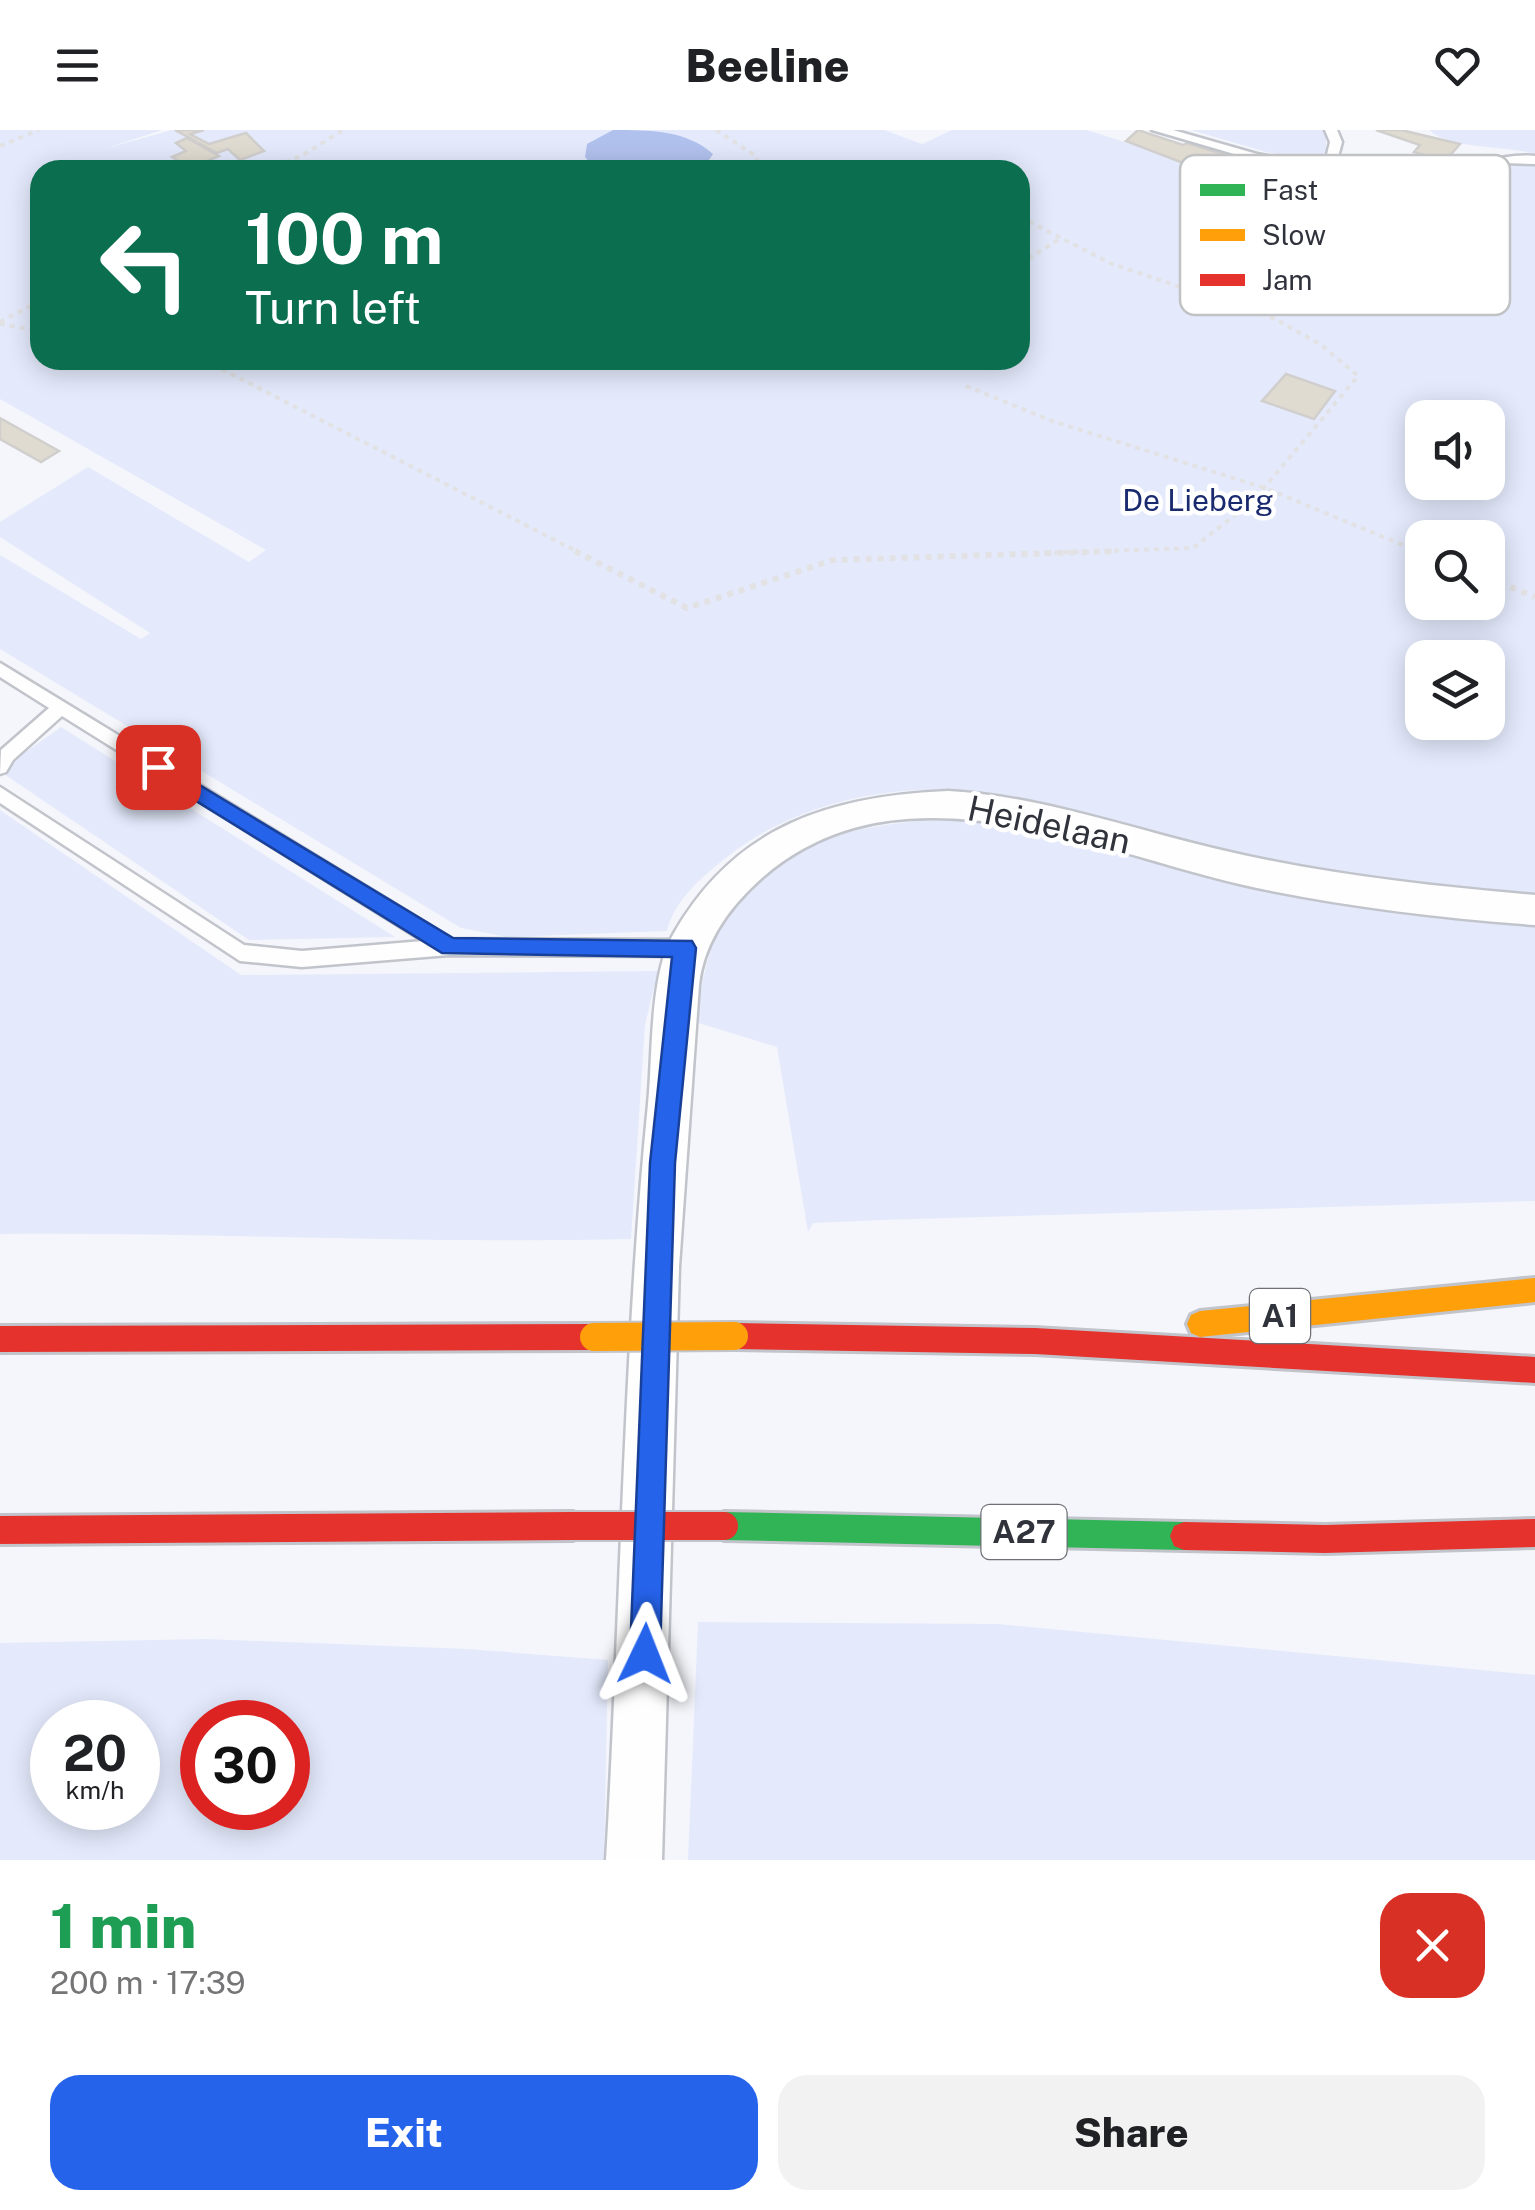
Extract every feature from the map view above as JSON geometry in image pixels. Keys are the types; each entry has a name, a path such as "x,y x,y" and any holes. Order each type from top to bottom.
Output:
{"highway":[{"name":"A1","path":"1035,1341 1535,1290"},
{"path":"0,1339 734,1336 1035,1341 1535,1370"},
{"name":"A27","path":"0,1530 724,1526 1325,1539 1535,1533"},
{"name":"A27","path":"1325,1539 1458,1559"}],"street":[{"name":"Heidelaan","path":"684,948 748,864 783,839 871,810 922,806 1017,812 1235,868 1412,899 1535,910"},
{"path":"634,1860 662,1163 684,948"}],"lane":[{"path":"1158,130 1247,155"},
{"path":"1331,130 1336,142 1333,155"},
{"path":"1510,158 1535,160"},
{"path":"0,670 450,947"},
{"path":"0,767 7,755 61,707"},
{"path":"0,794 240,954 302,959 450,947 684,948"}],"path":[{"path":"0,146 39,130"},
{"path":"291,160 344,130"},
{"path":"716,130 757,160"},
{"path":"1030,223 1112,264 1180,287"},
{"path":"1030,258 1062,238"},
{"path":"0,323 30,306"},
{"path":"223,370 687,608 832,560 1193,548 1265,488 1358,376 1320,344 1264,315"},
{"path":"0,323 30,328"},
{"path":"966,386 1052,420 1265,488 1405,545"},
{"path":"1505,585 1535,597"}],"green space":[{"name":"De Lieberg","path":"0,130 162,130 107,148 172,130 884,130 922,144 952,130 1087,130 1180,160 1180,315 1510,315 1510,161 1535,164 1535,894 1331,872 1015,799 919,790 832,804 776,826 727,857 699,881 676,909 667,931 507,937 461,928 0,649 0,555 141,639 150,633 0,537 0,522 88,467 249,562 266,550 0,399"},
{"path":"1191,130 1326,130 1323,155 1266,152"},
{"path":"1429,130 1535,130 1535,154 1450,141"},
{"path":"61,727 395,937 249,940 4,774 20,756"},
{"path":"0,810 241,975 658,971 645,1025 631,1239 0,1234"},
{"path":"947,819 1030,830 1239,883 1535,925 1535,1201 882,1220 813,1223 808,1232 777,1047 695,1022 711,951 728,911 747,887 797,851 855,831"},
{"path":"698,1622 998,1624 1535,1675 1535,1860 688,1860"},
{"path":"207,1639 467,1649 608,1660 604,1860 0,1860 0,1643"}],"water":[{"path":"613,130 654,131 691,140 713,154 709,160 588,160 587,144"}],"building":[{"path":"175,130 204,130 190,134 209,144 246,133 264,151 240,160 228,149 217,153"},
{"path":"1138,130 1222,154 1180,155 1180,162 1126,141"},
{"path":"1376,130 1401,130 1460,144 1450,155 1414,152 1420,145"},
{"path":"187,138 219,156 209,160 177,160 172,157 186,151 176,143"},
{"path":"1286,374 1335,391 1314,419 1262,401"},
{"path":"0,418 59,451 41,462 0,439"}],"traffic: fast":[{"path":"724,1526 1184,1536"}],"traffic: slow":[{"path":"1200,1324 1535,1290"},
{"path":"594,1337 734,1336"}],"traffic: jam":[{"path":"734,1336 1035,1341 1535,1370"},
{"path":"0,1339 594,1337"},
{"path":"0,1530 573,1526"},
{"path":"573,1526 724,1526"},
{"path":"1184,1536 1325,1539 1535,1533"}],"route":[{"path":"158,767 450,947 684,948 662,1163 645,1654"}]}
